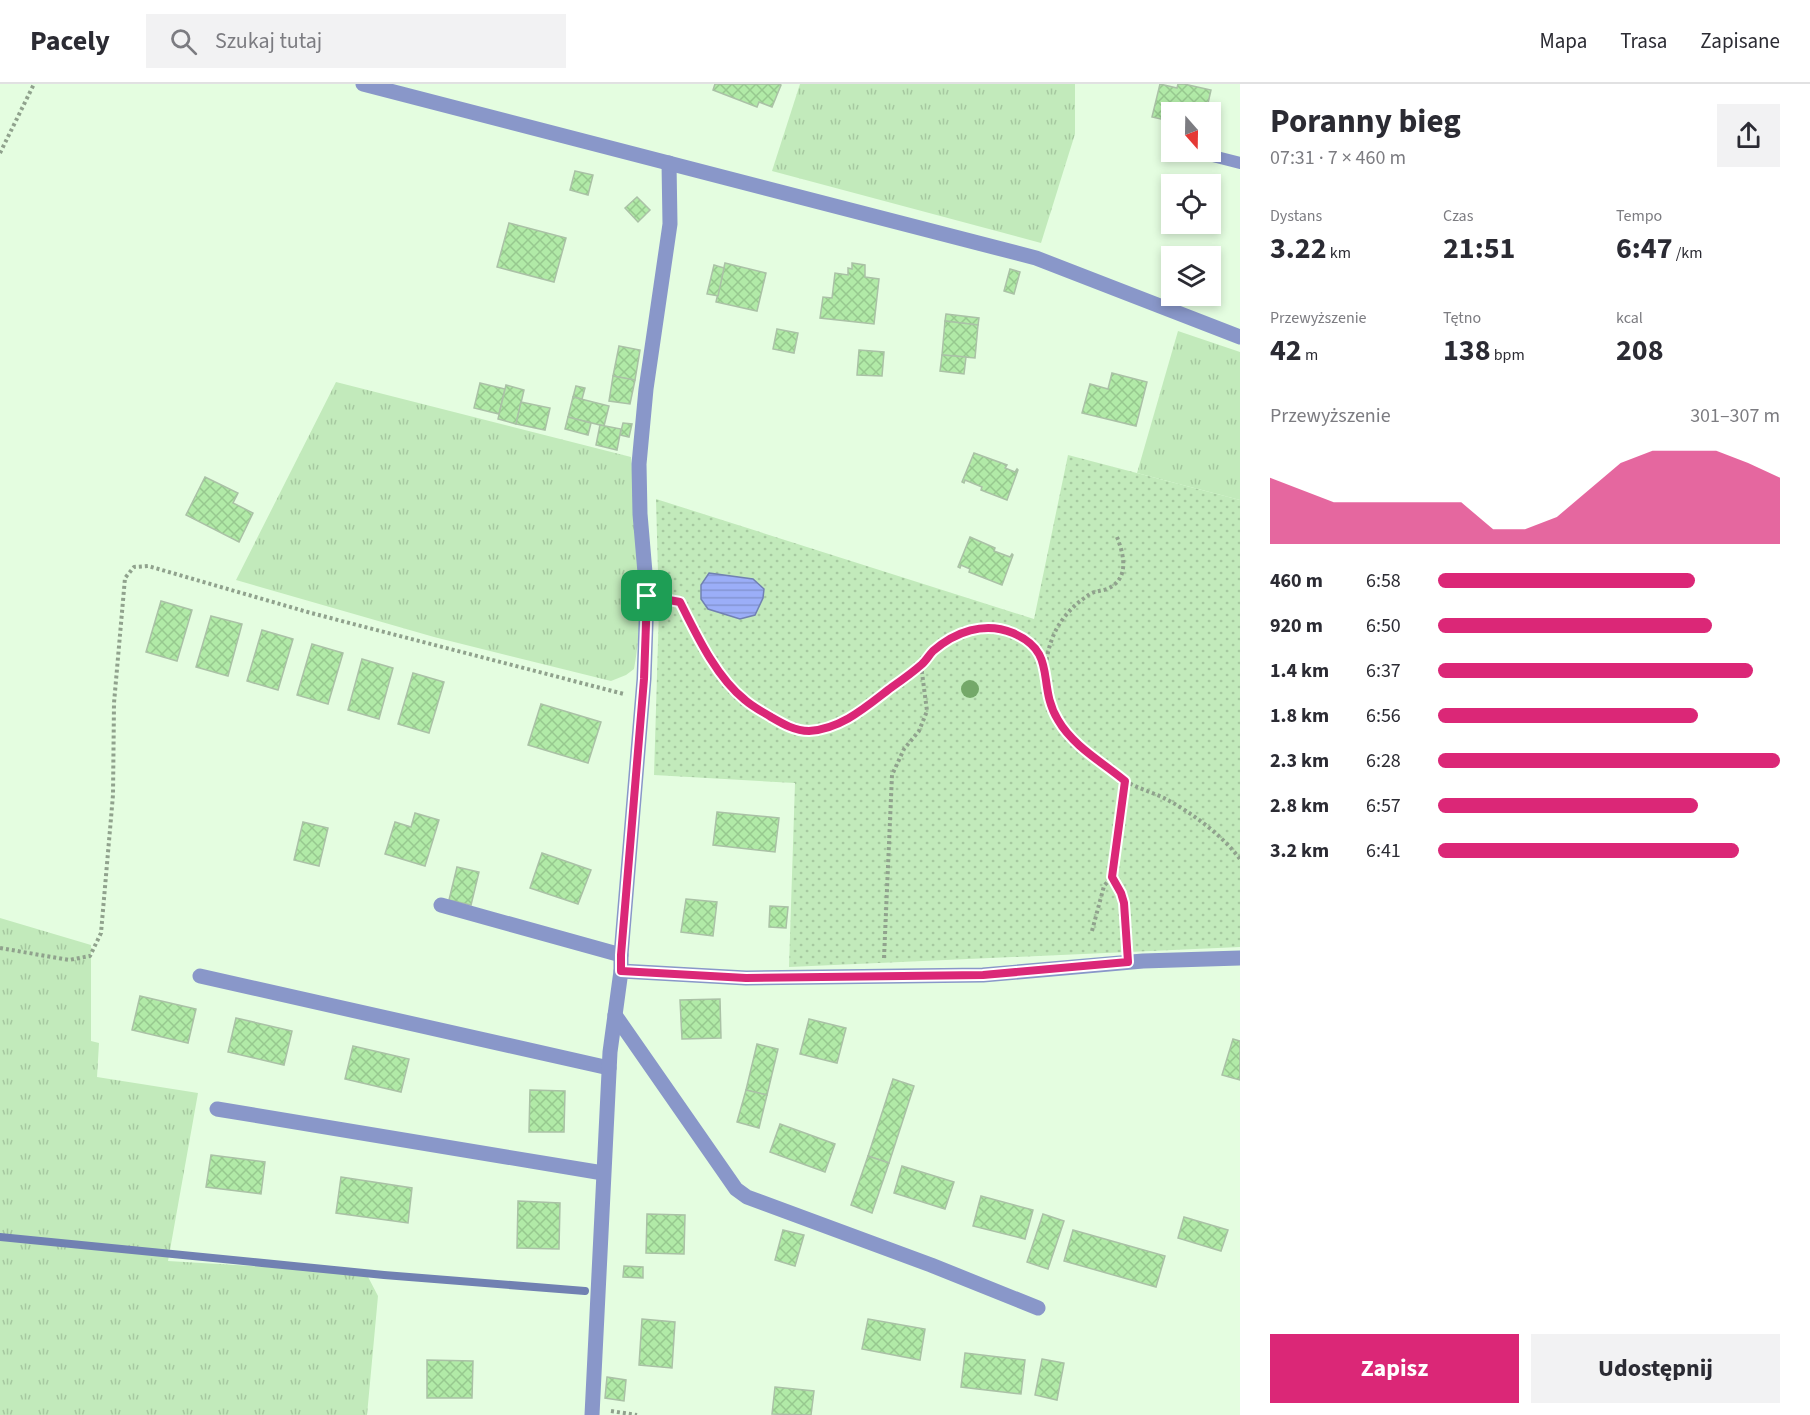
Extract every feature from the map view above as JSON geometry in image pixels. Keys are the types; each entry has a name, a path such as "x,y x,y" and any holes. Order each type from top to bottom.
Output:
{"street":[{"path":"363,84 1036,258 1240,337"},
{"path":"592,1412 609,1068 621,963 642,699 647,596 640,514 639,464 646,389 670,224 669,163"},
{"path":"441,905 621,963 746,978 983,975 1128,962 1240,958"},
{"path":"200,976 609,1068"},
{"path":"615,1015 736,1189 747,1197 931,1265 1038,1308"},
{"path":"218,1109 603,1173"}],"lane":[{"path":"1221,159 1240,163"}],"path":[{"path":"0,153 34,84"},
{"path":"1117,537 1124,557 1123,572 1117,582 1107,589 1092,592 1070,610 1059,624 1052,640 1045,664 1045,681 1050,702 1058,720 1072,740 1125,781 1166,799 1184,810 1232,849 1240,859"},
{"path":"0,948 69,960 90,956 101,933 113,795 114,703 125,578 134,567 147,566 311,613 642,699"},
{"path":"647,596 680,602 696,634 724,678 744,700 786,727 808,731 850,719 921,665 932,652 951,638 978,628 997,628 1012,632 1027,640 1038,651 1045,664"},
{"path":"883,976 892,775 904,749 919,730 927,711 921,665"},
{"path":"1092,931 1104,886 1112,877 1125,781"},
{"path":"1112,877 1124,903 1128,962"},
{"path":"592,1412 637,1415"}],"green space":[{"path":"800,84 1075,84 1075,134 1041,243 772,171"},
{"path":"1178,331 1240,352 1240,500 1137,473"},
{"path":"336,382 631,457 640,589 638,643 634,669 611,681 434,637 236,580"},
{"path":"1068,455 1240,500 1240,947 789,967 795,783 654,775 659,609 656,499 1034,619"},
{"path":"0,918 91,945 91,1041 99,1043 97,1077 198,1093 168,1261 366,1273 378,1296 367,1415 0,1415"}],"water":[{"path":"709,573 753,579 764,589 763,598 755,615 740,619 708,609 701,599 701,585"}],"building":[{"path":"715,84 781,85 772,107 759,102 757,107 713,90"},
{"path":"1160,84 1177,88 1178,84 1184,84 1211,90 1208,102 1161,102 1161,119 1152,117"},
{"path":"575,171 593,175 588,195 570,190"},
{"path":"637,197 650,210 638,222 625,208"},
{"path":"509,223 566,238 554,282 497,267"},
{"path":"725,263 766,273 757,311 716,302"},
{"path":"852,263 865,265 865,277 879,279 874,324 820,318 823,297 832,298 835,273 848,275 848,268 852,269"},
{"path":"714,265 724,268 718,296 707,294"},
{"path":"1010,269 1020,272 1014,294 1004,291"},
{"path":"946,314 979,318 978,325 945,321"},
{"path":"945,321 978,325 975,358 942,355"},
{"path":"777,329 798,333 794,353 773,349"},
{"path":"619,346 640,350 635,380 613,376"},
{"path":"859,350 884,352 882,376 857,375"},
{"path":"942,355 966,357 964,374 940,371"},
{"path":"1112,373 1147,382 1136,426 1082,413 1090,384 1108,389"},
{"path":"613,376 635,380 630,404 609,401"},
{"path":"480,383 505,389 499,414 474,408"},
{"path":"506,385 524,390 516,424 498,419"},
{"path":"576,386 585,388 582,399 573,397"},
{"path":"573,397 609,406 604,426 568,417"},
{"path":"521,402 550,408 545,430 516,424"},
{"path":"568,417 591,423 588,435 565,429"},
{"path":"623,423 632,424 629,437 620,435"},
{"path":"600,425 621,429 617,450 596,445"},
{"path":"974,453 1007,465 1005,468 1015,472 1018,470 1007,500 981,490 982,487 965,480 964,483 962,482"},
{"path":"205,477 238,493 233,503 253,513 239,542 186,515"},
{"path":"970,537 995,548 994,551 1010,557 1013,555 1002,585 969,572 970,569 961,565 960,568 958,567"},
{"path":"161,601 192,610 177,661 146,652"},
{"path":"211,616 242,624 228,676 196,667"},
{"path":"262,630 293,639 278,690 247,681"},
{"path":"312,644 343,653 328,704 297,695"},
{"path":"362,659 393,668 379,719 348,710"},
{"path":"413,673 444,682 429,733 398,724"},
{"path":"541,704 601,722 588,763 528,745"},
{"path":"717,812 779,818 775,852 713,845"},
{"path":"415,813 439,820 425,866 385,854 395,822 411,827"},
{"path":"303,822 328,828 319,866 294,860"},
{"path":"542,853 591,870 578,904 530,888"},
{"path":"457,867 479,872 471,905 449,900"},
{"path":"686,899 717,902 713,936 681,932"},
{"path":"770,906 788,907 786,928 769,927"},
{"path":"140,996 196,1009 188,1043 132,1030"},
{"path":"720,999 721,1038 682,1039 680,1000"},
{"path":"236,1018 292,1031 284,1065 228,1052"},
{"path":"809,1019 846,1028 837,1063 800,1054"},
{"path":"1233,1039 1240,1041 1240,1080 1222,1075"},
{"path":"757,1044 778,1049 767,1095 746,1090"},
{"path":"353,1046 409,1059 401,1092 345,1079"},
{"path":"893,1079 914,1086 889,1163 868,1156"},
{"path":"530,1090 565,1091 564,1132 529,1132"},
{"path":"746,1090 767,1095 759,1128 737,1122"},
{"path":"780,1124 835,1144 825,1172 770,1152"},
{"path":"211,1155 265,1162 261,1194 206,1187"},
{"path":"868,1156 889,1163 872,1213 851,1205"},
{"path":"902,1166 954,1182 945,1209 894,1193"},
{"path":"341,1177 412,1188 408,1223 336,1213"},
{"path":"981,1196 1033,1210 1025,1239 973,1226"},
{"path":"518,1201 560,1203 559,1249 517,1248"},
{"path":"647,1214 685,1215 684,1254 646,1253"},
{"path":"1043,1214 1064,1221 1048,1269 1027,1262"},
{"path":"1184,1217 1228,1230 1221,1251 1178,1238"},
{"path":"783,1230 804,1235 795,1266 775,1260"},
{"path":"1073,1230 1165,1256 1156,1287 1064,1261"},
{"path":"624,1266 643,1267 643,1278 623,1277"},
{"path":"642,1319 675,1322 672,1368 639,1365"},
{"path":"868,1319 925,1329 920,1360 862,1349"},
{"path":"965,1353 1025,1360 1021,1394 961,1387"},
{"path":"1042,1359 1064,1363 1057,1400 1035,1395"},
{"path":"427,1360 473,1361 472,1398 427,1398"},
{"path":"607,1377 626,1380 624,1401 605,1398"},
{"path":"775,1387 814,1391 811,1415 772,1414"}],"waterway":[{"path":"0,1237 384,1275 585,1291"}],"route":[{"path":"647,596 680,602 696,634 724,678 744,700 786,727 808,731 850,719 921,665 932,652 965,631 997,628 1012,632 1027,640 1038,651 1045,664 1045,681 1050,702 1058,720 1072,740 1125,781 1112,877 1124,903 1128,962 983,975 746,978 621,971 644,679 647,596"}]}
